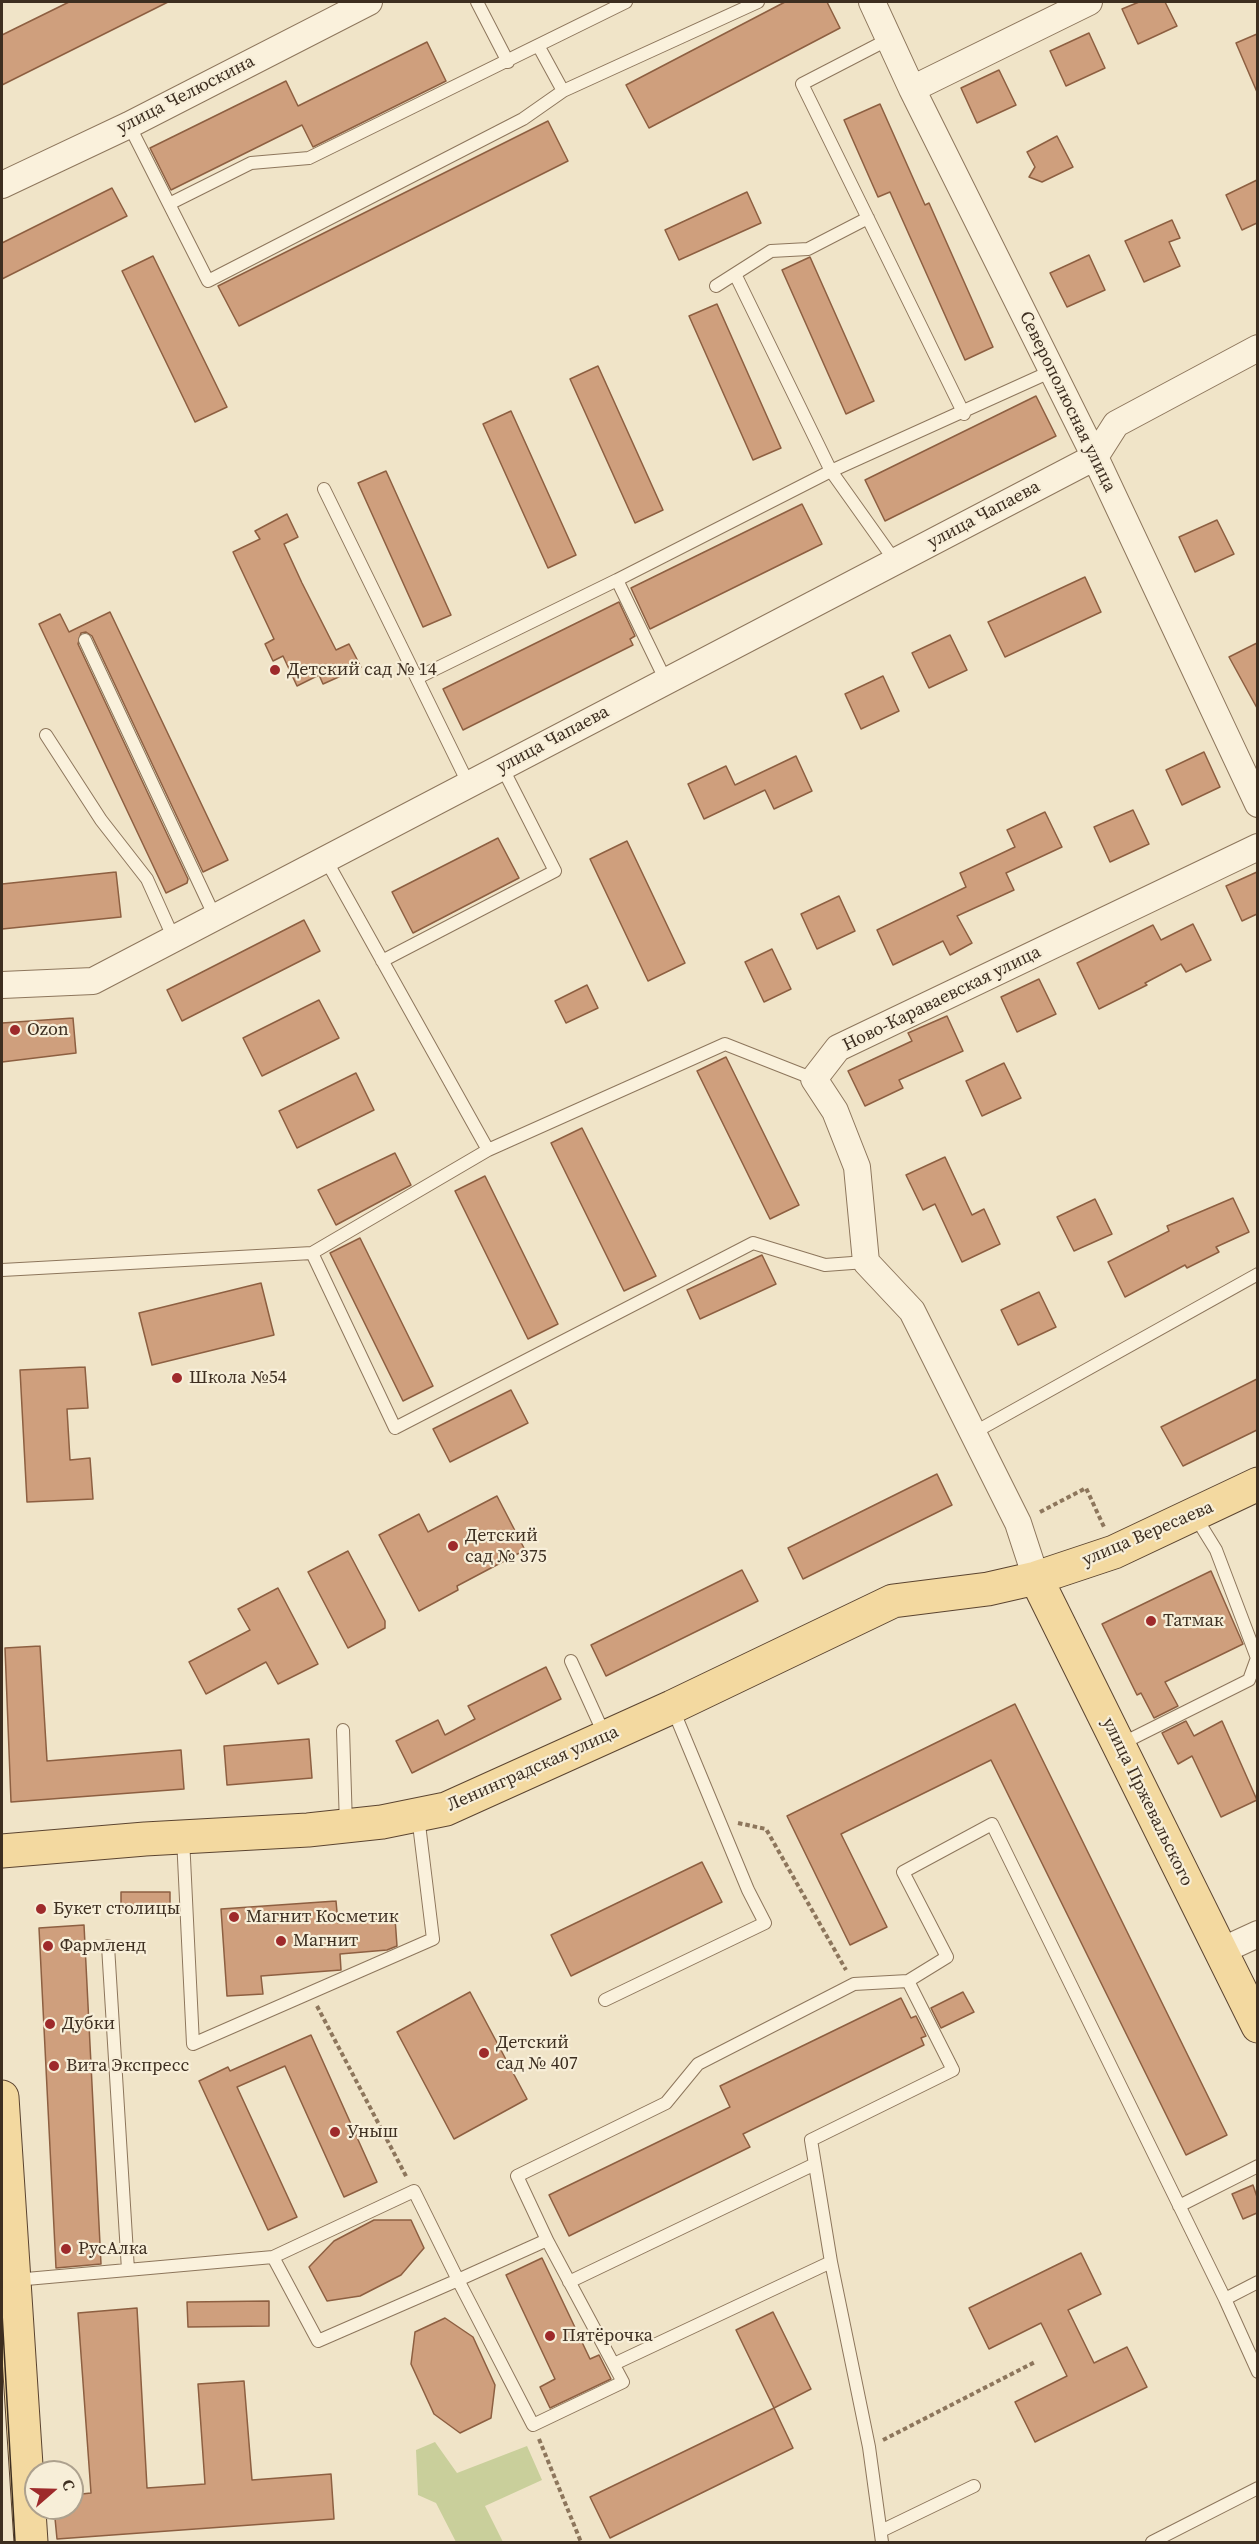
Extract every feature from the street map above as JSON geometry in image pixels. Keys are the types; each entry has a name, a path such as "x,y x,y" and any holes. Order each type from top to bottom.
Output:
{"main road":[{"name":"улица Вересаева","path":"1036,1578 1114,1552 1257,1484"},
{"name":"Ленинградская улица","path":"2,1851 346,1826 446,1809 672,1707 893,1601 988,1589 1036,1578"},
{"name":"улица Пржевальского","path":"1036,1578 1257,2026"},
{"path":"2,2097 31,2542"}],"street":[{"name":"улица Челюскина","path":"2,185 129,125 369,2"},
{"name":"Северополюсная улица","path":"872,2 912,89 1095,457 1257,804"},
{"path":"912,89 1089,2"},
{"path":"1095,457 1116,424 1257,348"},
{"name":"улица Чапаева","path":"2,985 93,981 1095,457"},
{"name":"Ново-Караваевская улица","path":"814,1079 838,1048 1257,847"},
{"path":"814,1079 835,1111 857,1167 866,1262 912,1311 975,1432 1018,1523 1036,1578"},
{"path":"1221,1952 1257,1934"}],"lane":[{"path":"477,2 508,62"},
{"path":"169,204 251,163 309,158 626,2"},
{"path":"129,125 208,281 523,119 563,91 758,2"},
{"path":"890,39 802,84 964,414"},
{"path":"539,46 563,91"},
{"path":"716,286 771,251 808,249 868,218"},
{"path":"735,274 831,471 895,561"},
{"path":"417,678 831,471 964,414 1052,371"},
{"path":"324,489 469,785"},
{"path":"617,580 666,681"},
{"path":"85,640 215,917"},
{"path":"46,735 101,820 147,879 174,939"},
{"path":"382,961 555,871 502,767"},
{"path":"326,860 488,1150"},
{"path":"2,1270 312,1253 488,1150 725,1044 814,1079"},
{"path":"312,1253 395,1428 753,1243 825,1265 866,1262"},
{"path":"975,1432 1257,1274"},
{"path":"1119,1745 1249,1680 1257,1658 1216,1550 1195,1515"},
{"path":"571,1661 605,1737"},
{"path":"605,2000 765,1923 748,1890 672,1707"},
{"path":"343,1730 346,1826"},
{"path":"183,1837 193,2044 433,1939 418,1815"},
{"path":"14,2280 273,2257 414,2192 533,2425 622,2382 547,2240 517,2176 666,2103 698,2064 854,1984 908,1981 947,1956 903,1872 992,1824 1225,2299 1257,2372"},
{"path":"108,1946 128,2270"},
{"path":"908,1981 953,2070 811,2140 831,2262 869,2447 882,2537 974,2486"},
{"path":"569,2282 815,2164"},
{"path":"1179,2206 1257,2166"},
{"path":"273,2257 318,2341 547,2240"},
{"path":"614,2364 831,2262"},
{"path":"1225,2299 1257,2282"},
{"path":"1152,2542 1257,2488"}],"path":[{"path":"1033,1516 1086,1488 1104,1528"},
{"path":"720,1819 766,1829 854,1984"},
{"path":"310,1993 414,2192"},
{"path":"869,2447 1035,2362"},
{"path":"533,2425 581,2542"}],"green space":[{"path":"435,2442 457,2473 527,2446 542,2480 485,2506 503,2542 456,2542 436,2503 418,2495 416,2450"}],"building":[{"path":"69,2 168,2 2,85 2,35"},
{"path":"785,2 827,2 840,28 649,128 626,85"},
{"path":"1139,2 1165,2 1177,26 1138,44 1122,9"},
{"path":"1089,33 1105,68 1066,86 1050,51"},
{"path":"1257,34 1257,92 1236,43"},
{"path":"427,42 446,81 313,147 302,125 171,190 150,148 286,81 298,106"},
{"path":"999,70 1016,105 977,123 961,88"},
{"path":"880,104 925,205 929,203 993,347 965,360 890,192 878,197 844,120"},
{"path":"548,121 568,161 239,326 218,286"},
{"path":"1057,136 1073,167 1042,182 1029,177 1035,167 1027,152"},
{"path":"1257,180 1257,223 1242,230 1226,195"},
{"path":"112,188 127,216 2,279 2,243"},
{"path":"747,192 761,223 679,260 665,230"},
{"path":"1172,220 1180,238 1169,242 1180,266 1144,282 1125,241"},
{"path":"1089,255 1105,290 1067,307 1050,273"},
{"path":"153,256 227,407 195,422 122,271"},
{"path":"810,257 874,401 846,414 782,270"},
{"path":"717,304 781,448 753,460 689,316"},
{"path":"598,366 663,510 635,523 570,379"},
{"path":"1036,396 1056,436 885,521 865,480"},
{"path":"511,411 576,555 548,568 483,424"},
{"path":"386,471 451,615 423,627 358,483"},
{"path":"802,504 822,544 650,629 631,588"},
{"path":"287,514 298,537 284,544 302,583 336,650 349,644 361,667 323,684 319,675 297,686 283,656 273,661 265,644 274,639 233,552 260,539 255,531"},
{"path":"1217,520 1234,554 1195,572 1179,537"},
{"path":"1085,577 1101,612 1005,657 988,622"},
{"path":"619,602 635,636 630,639 633,645 463,730 443,689"},
{"path":"110,612 228,860 203,872 92,636 86,632 81,633 78,644 188,879 187,883 166,893 39,624 60,614 69,632"},
{"path":"950,635 967,670 929,688 912,653"},
{"path":"1257,643 1257,708 1229,657"},
{"path":"883,676 899,711 861,729 845,694"},
{"path":"1204,752 1220,787 1182,805 1166,770"},
{"path":"796,756 812,791 774,809 765,790 704,819 688,784 726,766 735,785"},
{"path":"1133,810 1149,844 1110,862 1094,827"},
{"path":"1045,812 1062,847 1006,873 1014,890 957,916 972,943 950,955 943,941 893,965 877,930 966,887 960,873 1015,847 1007,830"},
{"path":"498,838 519,878 413,933 392,892"},
{"path":"627,841 685,963 648,981 590,859"},
{"path":"116,872 121,917 2,929 2,884"},
{"path":"1257,872 1257,914 1242,921 1226,886"},
{"path":"839,896 855,931 817,949 801,914"},
{"path":"304,920 320,951 182,1021 167,990"},
{"path":"1193,924 1211,960 1186,972 1181,964 1145,983 1147,985 1099,1009 1077,963 1153,925 1161,940"},
{"path":"772,949 791,989 764,1002 745,962"},
{"path":"1039,979 1056,1014 1017,1032 1001,997"},
{"path":"587,985 598,1008 566,1023 555,1001"},
{"path":"319,1000 339,1038 262,1076 243,1038"},
{"path":"947,1016 963,1051 899,1080 903,1088 865,1106 848,1071 912,1041 908,1033"},
{"path":"73,1018 76,1053 2,1062 2,1023"},
{"path":"726,1057 799,1205 770,1219 697,1071"},
{"path":"1004,1063 1021,1098 982,1116 966,1081"},
{"path":"356,1073 374,1110 297,1148 279,1111"},
{"path":"582,1128 656,1276 624,1291 551,1143"},
{"path":"395,1153 411,1185 336,1225 318,1190"},
{"path":"945,1157 972,1215 984,1209 1000,1244 962,1262 935,1204 923,1210 906,1175"},
{"path":"485,1176 558,1324 528,1339 455,1191"},
{"path":"1233,1198 1249,1232 1216,1247 1219,1252 1187,1268 1185,1265 1125,1297 1108,1262 1169,1231 1167,1226"},
{"path":"1095,1199 1112,1234 1074,1251 1057,1217"},
{"path":"360,1238 433,1386 403,1401 330,1253"},
{"path":"762,1255 776,1284 700,1319 687,1290"},
{"path":"261,1283 274,1335 152,1365 139,1313"},
{"path":"1039,1292 1056,1327 1018,1345 1001,1310"},
{"path":"85,1367 88,1408 67,1409 70,1460 90,1458 93,1499 27,1502 20,1370"},
{"path":"1257,1379 1257,1430 1183,1466 1161,1427"},
{"path":"511,1390 528,1423 450,1462 433,1429"},
{"path":"937,1474 952,1505 803,1579 788,1548"},
{"path":"497,1496 525,1550 457,1586 458,1590 419,1611 379,1535 419,1514 428,1532"},
{"path":"348,1551 385,1621 385,1628 348,1648 308,1572"},
{"path":"742,1570 758,1601 606,1676 591,1645"},
{"path":"1211,1571 1243,1644 1165,1682 1178,1706 1154,1718 1141,1693 1137,1695 1102,1624"},
{"path":"278,1588 318,1664 278,1684 266,1662 206,1694 189,1662 250,1630 238,1609"},
{"path":"40,1646 47,1761 181,1750 184,1789 11,1802 5,1648"},
{"path":"546,1667 561,1699 412,1773 396,1741 438,1720 445,1735 475,1719 468,1706"},
{"path":"1015,1704 1227,2135 1186,2155 991,1760 841,1834 887,1927 850,1945 787,1816"},
{"path":"1186,1721 1194,1736 1222,1721 1257,1800 1221,1817 1192,1756 1178,1764 1162,1733"},
{"path":"309,1739 312,1778 227,1785 224,1746"},
{"path":"702,1862 722,1902 571,1976 551,1935"},
{"path":"121,1892 170,1892 170,1912 121,1912"},
{"path":"336,1901 338,1923 395,1918 397,1946 387,1950 340,1954 341,1970 261,1976 263,1994 227,1996 221,1909"},
{"path":"84,1925 101,2264 56,2268 39,1928"},
{"path":"470,1992 527,2099 454,2139 397,2032"},
{"path":"963,1992 974,2012 941,2028 931,2008"},
{"path":"901,1998 911,2018 916,2016 926,2036 921,2038 924,2045 743,2134 750,2147 569,2236 549,2195 730,2107 720,2086"},
{"path":"311,2035 377,2182 344,2197 285,2066 237,2087 297,2217 268,2230 199,2081 228,2067 230,2071"},
{"path":"1253,2185 1257,2197 1257,2213 1243,2219 1232,2194"},
{"path":"374,2220 411,2220 424,2248 401,2275 360,2296 327,2301 309,2267 334,2241"},
{"path":"1081,2253 1101,2294 1068,2310 1094,2363 1127,2347 1147,2387 1035,2442 1015,2402 1067,2376 1041,2323 989,2349 969,2308"},
{"path":"542,2258 590,2359 599,2355 611,2379 550,2408 540,2387 555,2379 506,2275"},
{"path":"269,2301 269,2326 188,2327 187,2302"},
{"path":"137,2308 147,2488 205,2484 198,2384 244,2381 252,2480 331,2474 334,2519 57,2539 55,2520 84,2520 84,2494 91,2493 78,2313"},
{"path":"773,2312 811,2389 774,2408 736,2330"},
{"path":"445,2318 473,2337 495,2385 491,2418 460,2433 434,2414 411,2364 415,2332"},
{"path":"774,2408 793,2448 610,2538 590,2497"}],"tram line":[{"path":"2,2313 15,2542"}],"place":[{"name":"Детский сад № 14","path":"275,670"},
{"name":"Ozon","path":"15,1030"},
{"name":"Школа №54","path":"177,1378"},
{"name":"Детский сад № 375","path":"453,1546"},
{"name":"Татмак","path":"1151,1621"},
{"name":"Букет столицы","path":"41,1909"},
{"name":"Магнит Косметик","path":"234,1917"},
{"name":"Магнит","path":"281,1941"},
{"name":"Фармленд","path":"48,1946"},
{"name":"Дубки","path":"50,2024"},
{"name":"Детский сад № 407","path":"484,2053"},
{"name":"Вита Экспресс","path":"54,2066"},
{"name":"Уныш","path":"335,2132"},
{"name":"РусАлка","path":"66,2249"},
{"name":"Пятёрочка","path":"550,2336"}]}
